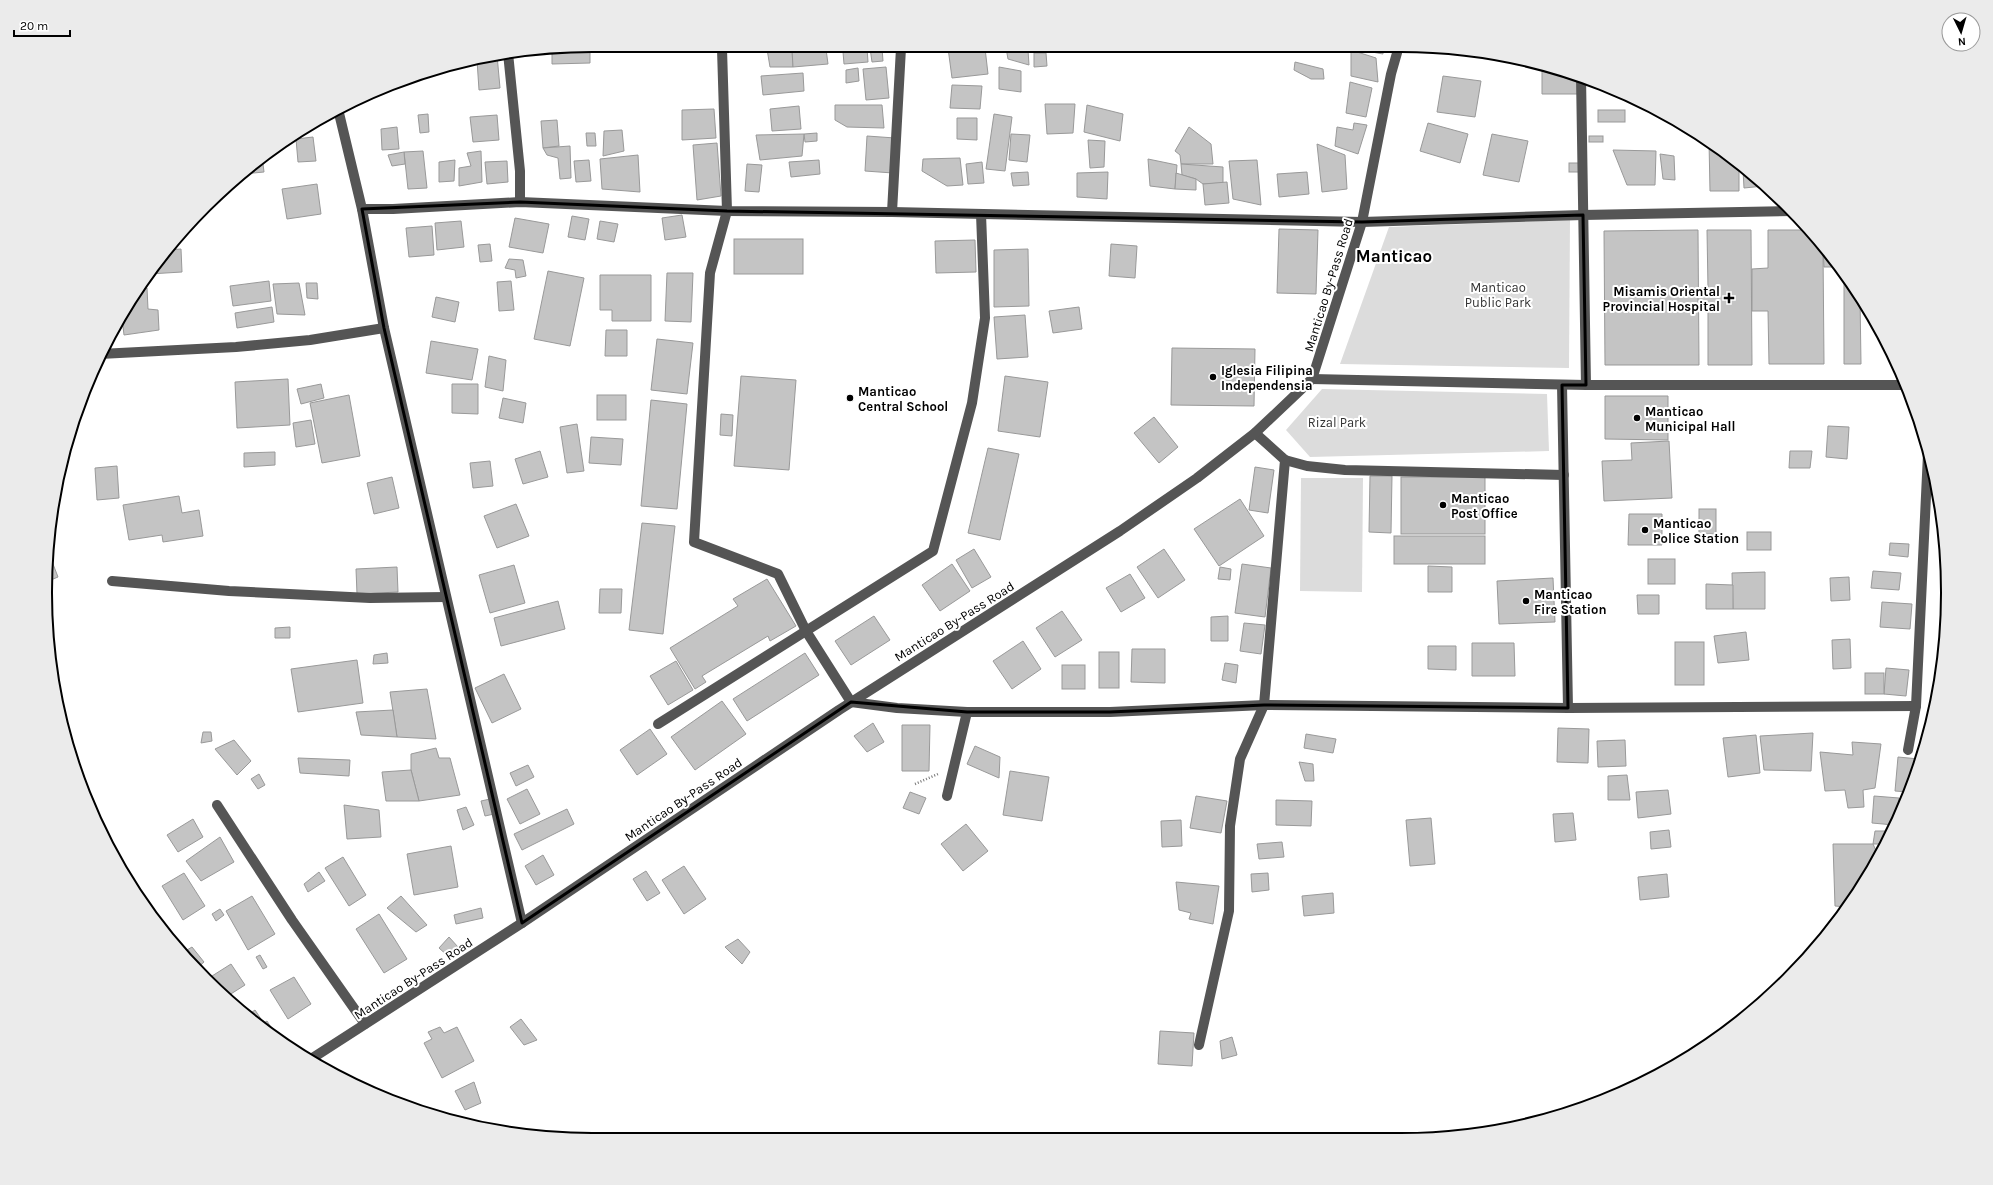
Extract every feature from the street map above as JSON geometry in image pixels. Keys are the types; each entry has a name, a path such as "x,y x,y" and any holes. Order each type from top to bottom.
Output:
{"street":[{"path":"722,52 727,211 710,273 694,542 778,574 806,631 850,702 897,708 967,712 1110,712 1264,705 1568,708 1916,706"},
{"path":"892,212 901,52"},
{"name":"Manticao By-Pass Road","path":"315,1056 522,923 850,702 1120,531 1197,478 1255,433 1312,379 1362,222 1391,74 1397,52"},
{"path":"509,59 520,171 520,202"},
{"path":"1581,84 1586,385"},
{"path":"339,115 362,208 384,328 522,923"},
{"path":"362,208 393,209 520,202 727,211 892,212 1362,222 1583,215 1784,211"},
{"path":"658,724 933,551 972,404 985,318 981,214"},
{"path":"108,354 236,347 310,340 384,328"},
{"path":"1312,379 1562,385 1900,385"},
{"path":"1562,385 1568,708"},
{"path":"1255,433 1285,460 1307,466 1345,470 1564,475"},
{"path":"1199,1045 1229,911 1230,826 1240,759 1264,705 1285,460"},
{"path":"1908,750 1916,706 1927,471"},
{"path":"112,581 229,591 370,598 446,597"},
{"path":"947,796 967,712"},
{"path":"217,805 292,920 365,1024"}],"path":[{"path":"914,784 954,765"}],"highlighted area":[{"path":"520,202 727,211 1362,222 1583,215 1586,385 1562,385 1568,708 1264,705 1110,712 967,712 851,702 522,923 384,328 362,209"}],"green space":[{"name":"Manticao Public Park","path":"1570,220 1569,368 1340,364 1389,227"},
{"name":"Rizal Park","path":"1322,389 1547,394 1549,451 1310,457 1286,430"},
{"path":"1301,478 1363,478 1362,592 1300,591"}],"building":[{"path":"590,52 590,63 552,64 552,54"},
{"path":"768,52 792,52 793,67 770,67"},
{"path":"792,52 826,52 828,64 793,67"},
{"path":"843,52 867,52 868,62 844,64"},
{"path":"871,52 882,52 883,61 872,62"},
{"path":"949,52 985,52 988,74 952,78"},
{"path":"1007,52 1028,52 1029,65 1008,59"},
{"path":"1351,52 1357,52 1376,58 1378,82 1351,76"},
{"path":"1372,52 1383,52 1383,54"},
{"path":"1034,53 1046,53 1047,66 1034,67"},
{"path":"498,60 500,88 479,90 477,64"},
{"path":"1295,62 1323,69 1324,79 1311,79 1294,70"},
{"path":"886,67 889,98 866,100 863,69"},
{"path":"999,67 1021,71 1021,92 999,89"},
{"path":"858,68 859,81 846,83 846,70"},
{"path":"1542,71 1577,82 1578,94 1542,94"},
{"path":"803,73 804,91 763,95 761,76"},
{"path":"1443,76 1481,81 1475,117 1437,112"},
{"path":"1350,82 1372,88 1366,117 1346,113"},
{"path":"952,85 982,86 980,109 950,108"},
{"path":"1045,104 1075,104 1073,133 1047,134"},
{"path":"835,105 882,105 884,128 847,127 835,120"},
{"path":"1087,105 1123,114 1120,141 1084,132"},
{"path":"799,106 801,129 772,131 770,109"},
{"path":"714,109 716,138 682,140 682,110"},
{"path":"1598,110 1625,110 1625,122 1598,122"},
{"path":"428,114 429,132 420,133 418,115"},
{"path":"994,114 1012,117 1005,171 986,169"},
{"path":"497,115 499,140 473,142 470,117"},
{"path":"957,118 977,118 977,140 957,139"},
{"path":"557,120 559,146 543,148 541,121"},
{"path":"1354,123 1367,125 1358,154 1335,146 1337,127 1353,130"},
{"path":"1428,123 1468,134 1460,163 1420,151"},
{"path":"397,127 399,149 382,150 381,129"},
{"path":"1189,127 1211,144 1213,164 1181,164 1180,155 1175,151"},
{"path":"622,130 624,151 603,156 604,131"},
{"path":"586,133 595,133 596,146 587,146"},
{"path":"817,133 817,141 805,142 804,134"},
{"path":"804,134 802,156 760,160 756,135"},
{"path":"1011,134 1030,135 1027,162 1009,160"},
{"path":"1492,134 1528,141 1519,182 1483,175"},
{"path":"867,136 895,138 893,173 865,171"},
{"path":"1589,136 1603,136 1603,142 1589,142"},
{"path":"313,137 316,161 298,162 296,140"},
{"path":"1088,140 1105,141 1104,167 1090,168"},
{"path":"717,143 721,196 697,200 693,145"},
{"path":"1317,144 1345,155 1347,189 1322,192"},
{"path":"570,146 571,178 560,179 558,158 547,155 543,148"},
{"path":"1709,149 1739,171 1739,191 1710,191"},
{"path":"1613,150 1656,151 1655,185 1627,185"},
{"path":"423,151 427,188 408,189 404,152"},
{"path":"481,151 482,182 459,186 459,168 471,166 467,153"},
{"path":"404,152 405,164 392,166 388,155"},
{"path":"1660,154 1674,156 1675,180 1663,179"},
{"path":"638,155 640,192 602,189 600,159"},
{"path":"960,158 963,185 947,186 922,171 923,159"},
{"path":"1148,159 1177,165 1175,189 1150,186"},
{"path":"455,160 454,181 439,182 439,162"},
{"path":"589,160 591,181 576,182 574,161"},
{"path":"819,160 820,174 791,177 789,162"},
{"path":"1257,160 1261,205 1233,199 1229,161"},
{"path":"507,161 508,182 487,184 485,162"},
{"path":"982,162 984,183 968,184 966,164"},
{"path":"1569,163 1579,163 1579,172 1569,172"},
{"path":"263,164 264,172 252,173"},
{"path":"747,164 762,165 759,192 745,191"},
{"path":"1181,164 1223,167 1223,183 1203,184 1196,179 1182,175"},
{"path":"1028,172 1029,185 1013,186 1011,173"},
{"path":"1108,172 1107,199 1077,197 1077,173"},
{"path":"1307,172 1309,194 1279,197 1277,174"},
{"path":"1176,173 1196,179 1196,190 1175,189"},
{"path":"1743,175 1758,187 1744,188"},
{"path":"1227,182 1229,203 1205,205 1203,184"},
{"path":"317,184 321,214 287,219 282,189"},
{"path":"682,215 686,237 665,240 662,218"},
{"path":"572,216 589,219 585,240 568,237"},
{"path":"515,218 549,224 543,253 509,247"},
{"path":"461,221 464,247 437,250 435,223"},
{"path":"600,221 618,224 614,242 597,239"},
{"path":"432,226 434,255 409,257 406,228"},
{"path":"1279,229 1318,230 1316,294 1277,293"},
{"path":"1698,230 1699,365 1605,365 1604,231"},
{"path":"1707,230 1751,230 1752,365 1708,365 1708,304 1698,304 1698,288 1708,288"},
{"path":"1768,230 1801,230 1823,256 1824,364 1769,364 1768,311 1752,311 1752,269 1768,268"},
{"path":"734,239 803,239 803,274 734,274"},
{"path":"975,240 976,272 936,273 935,241"},
{"path":"490,244 492,261 480,262 478,245"},
{"path":"1111,244 1137,246 1135,278 1109,276"},
{"path":"175,249 181,249 182,272 156,274 164,263"},
{"path":"1028,249 1029,306 994,307 994,250"},
{"path":"1823,256 1832,267 1824,267"},
{"path":"509,259 523,260 526,276 516,278 515,270 505,268"},
{"path":"548,271 584,278 570,346 534,339"},
{"path":"667,273 693,273 691,322 665,321"},
{"path":"600,275 651,275 651,321 612,321 612,310 600,310"},
{"path":"269,281 271,301 233,306 230,286"},
{"path":"511,281 514,310 499,311 497,282"},
{"path":"299,283 305,315 277,314 273,284"},
{"path":"306,283 317,283 318,299 307,298"},
{"path":"1844,284 1860,308 1861,364 1844,364"},
{"path":"147,288 148,309 158,310 159,330 124,335 123,324"},
{"path":"436,297 459,302 455,322 432,317"},
{"path":"272,307 274,322 237,328 235,313"},
{"path":"1079,307 1082,329 1053,333 1049,311"},
{"path":"1025,315 1028,357 997,359 994,317"},
{"path":"606,330 627,330 627,356 605,356"},
{"path":"657,339 693,343 687,394 651,390"},
{"path":"431,341 478,349 472,380 426,373"},
{"name":"Iglesia Filipina Independensia","path":"1172,348 1255,349 1254,406 1171,405"},
{"path":"489,356 506,360 503,391 485,387"},
{"path":"741,376 796,380 789,470 734,466"},
{"path":"1005,376 1048,382 1040,437 998,431"},
{"path":"288,379 290,425 237,428 235,382"},
{"path":"321,384 324,398 301,404 297,389"},
{"path":"452,384 478,384 478,414 452,413"},
{"path":"349,395 360,456 322,463 310,403"},
{"path":"597,395 626,395 626,420 597,420"},
{"name":"Manticao Municipal Hall","path":"1605,396 1668,396 1668,440 1605,439"},
{"path":"503,398 526,403 523,423 499,418"},
{"path":"651,400 687,404 677,509 641,506"},
{"path":"721,414 733,415 732,436 720,435"},
{"path":"1154,417 1178,447 1159,463 1134,433"},
{"path":"311,420 315,444 296,447 293,423"},
{"path":"577,424 584,471 567,473 560,427"},
{"path":"1828,426 1849,427 1847,459 1826,457"},
{"path":"591,437 623,439 621,465 589,463"},
{"path":"1669,441 1672,498 1604,501 1602,461 1632,460 1631,443"},
{"path":"988,448 1019,454 1000,540 968,533"},
{"path":"540,451 548,477 523,484 515,459"},
{"path":"1790,451 1812,451 1810,468 1789,468"},
{"path":"275,452 275,465 244,467 244,453"},
{"path":"490,461 493,486 473,488 470,463"},
{"path":"117,466 119,498 97,500 95,468"},
{"path":"1255,467 1274,470 1268,513 1249,510"},
{"path":"1370,476 1392,476 1391,533 1369,532"},
{"path":"392,477 399,508 374,514 367,483"},
{"name":"Manticao Post Office","path":"1401,477 1485,477 1485,534 1401,534"},
{"path":"179,496 182,513 199,510 203,536 163,542 162,535 129,540 123,505"},
{"path":"1240,499 1264,536 1219,566 1194,529"},
{"path":"516,504 529,536 497,548 484,516"},
{"path":"1699,509 1716,509 1716,534 1699,534"},
{"name":"Manticao Police Station","path":"1629,514 1662,514 1662,545 1628,545"},
{"path":"642,523 675,526 663,634 629,630"},
{"path":"1747,532 1771,532 1771,550 1747,550"},
{"path":"1394,536 1485,536 1485,564 1394,564"},
{"path":"1890,543 1909,544 1908,557 1889,555"},
{"path":"974,549 991,577 972,588 956,560"},
{"path":"1164,549 1185,580 1158,598 1137,567"},
{"path":"1648,559 1675,559 1675,584 1648,584"},
{"path":"53,564 58,577 52,579"},
{"path":"952,564 970,591 940,611 922,585"},
{"path":"1242,564 1271,568 1265,617 1235,613"},
{"path":"514,565 525,603 490,613 479,575"},
{"path":"1428,566 1452,567 1452,592 1428,592"},
{"path":"397,567 398,592 357,594 356,569"},
{"path":"1220,567 1231,569 1230,580 1218,579"},
{"path":"1873,571 1901,573 1899,590 1871,588"},
{"path":"1765,572 1765,609 1733,609 1732,573"},
{"path":"1130,574 1145,598 1121,612 1106,588"},
{"path":"1849,577 1850,600 1831,601 1830,578"},
{"name":"Manticao Fire Station","path":"1553,578 1555,622 1499,624 1497,581"},
{"path":"767,579 796,626 770,641 768,636 702,676 706,682 695,689 670,648 738,606 733,599"},
{"path":"1706,584 1733,585 1733,609 1706,609"},
{"path":"600,589 622,589 621,613 599,613"},
{"path":"1637,595 1659,595 1659,614 1638,614"},
{"path":"558,601 565,629 501,646 494,618"},
{"path":"1882,602 1912,604 1910,629 1880,627"},
{"path":"1062,611 1082,640 1055,657 1036,628"},
{"path":"874,616 890,640 851,665 835,641"},
{"path":"1228,616 1228,641 1211,641 1211,617"},
{"path":"1244,623 1265,625 1261,654 1240,651"},
{"path":"290,627 290,638 275,638 275,628"},
{"path":"1746,632 1749,660 1718,663 1714,636"},
{"path":"1850,639 1851,668 1833,669 1832,640"},
{"path":"1023,641 1041,669 1012,689 993,661"},
{"path":"1675,642 1704,642 1704,685 1675,685"},
{"path":"1472,643 1514,643 1515,676 1472,676"},
{"path":"1428,646 1456,646 1456,670 1428,669"},
{"path":"1132,649 1165,649 1165,683 1131,682"},
{"path":"1099,652 1119,652 1119,688 1099,688"},
{"path":"387,653 388,663 373,664 374,655"},
{"path":"805,653 819,675 747,721 733,699"},
{"path":"357,660 363,703 298,712 291,669"},
{"path":"676,661 693,690 668,705 650,676"},
{"path":"1225,663 1238,665 1236,683 1222,680"},
{"path":"1062,665 1085,665 1085,689 1062,689"},
{"path":"1886,668 1909,670 1906,696 1884,694"},
{"path":"1865,673 1884,673 1884,694 1865,694"},
{"path":"504,674 521,709 492,723 475,688"},
{"path":"427,689 436,739 397,737 390,692"},
{"path":"722,701 746,734 695,770 671,737"},
{"path":"393,710 397,737 361,735 356,712"},
{"path":"873,723 884,742 867,752 854,736"},
{"path":"902,725 930,725 929,771 902,771"},
{"path":"1558,728 1589,729 1588,763 1557,762"},
{"path":"650,729 667,754 637,775 620,750"},
{"path":"203,732 211,732 212,741 201,743"},
{"path":"1813,733 1811,771 1764,770 1760,736"},
{"path":"1306,734 1336,739 1333,753 1304,748"},
{"path":"1756,735 1760,773 1728,777 1723,738"},
{"path":"234,740 251,761 237,775 215,749"},
{"path":"1625,740 1626,766 1598,767 1597,741"},
{"path":"1852,742 1881,744 1875,788 1863,790 1864,807 1848,808 1845,790 1825,791 1820,752 1853,755"},
{"path":"975,746 1000,757 999,778 967,764"},
{"path":"436,748 439,758 450,758 460,795 419,801 411,770 411,754"},
{"path":"1898,757 1914,759 1903,792 1895,791"},
{"path":"298,758 350,760 349,776 300,773"},
{"path":"1299,762 1313,764 1314,781 1305,781"},
{"path":"528,765 534,777 516,786 510,773"},
{"path":"411,770 419,801 386,801 382,772"},
{"path":"1010,771 1049,777 1042,821 1003,815"},
{"path":"259,774 265,785 258,789 251,779"},
{"path":"1627,775 1630,800 1608,800 1608,776"},
{"path":"527,789 540,814 520,824 507,799"},
{"path":"1668,790 1671,814 1638,818 1636,792"},
{"path":"910,792 926,798 919,814 903,808"},
{"path":"1196,796 1227,801 1221,833 1190,828"},
{"path":"1874,796 1899,798 1888,824 1872,823"},
{"path":"490,799 494,814 485,816 481,801"},
{"path":"1276,800 1312,801 1311,826 1276,825"},
{"path":"344,805 379,810 381,837 347,839"},
{"path":"466,807 474,825 463,830 457,810"},
{"path":"567,809 574,824 522,850 514,834"},
{"path":"1573,813 1576,840 1555,842 1553,814"},
{"path":"1431,818 1435,864 1410,866 1406,820"},
{"path":"193,819 203,837 178,852 167,835"},
{"path":"1181,820 1182,846 1162,847 1161,821"},
{"path":"966,824 988,851 963,871 941,844"},
{"path":"1669,830 1671,847 1651,849 1650,832"},
{"path":"1875,831 1885,831 1879,844 1873,844"},
{"path":"220,837 234,862 201,881 186,861"},
{"path":"1282,842 1284,857 1259,859 1257,844"},
{"path":"1833,844 1873,844 1876,850 1869,863 1840,906 1835,906"},
{"path":"451,846 458,887 414,895 407,854"},
{"path":"543,855 554,875 536,885 525,866"},
{"path":"343,857 366,895 349,906 325,868"},
{"path":"684,866 706,899 684,914 662,880"},
{"path":"646,871 660,893 647,901 633,879"},
{"path":"319,872 325,881 308,892 304,884"},
{"path":"184,873 205,906 183,920 162,886"},
{"path":"1268,873 1269,890 1252,892 1251,874"},
{"path":"1667,874 1669,897 1640,900 1638,877"},
{"path":"1176,882 1219,886 1213,924 1189,919 1191,913 1179,910"},
{"path":"1333,893 1334,913 1304,916 1302,896"},
{"path":"252,896 275,934 248,950 226,911"},
{"path":"401,896 427,925 416,932 387,908"},
{"path":"481,908 483,918 456,924 454,915"},
{"path":"220,909 224,915 216,921 212,914"},
{"path":"379,914 407,959 384,973 356,929"},
{"path":"449,937 458,947 449,957 439,948"},
{"path":"738,939 750,952 742,964 725,947"},
{"path":"192,947 204,962 201,965 187,950"},
{"path":"260,955 267,967 263,969 256,957"},
{"path":"231,964 245,985 231,994 212,976"},
{"path":"294,977 311,1004 288,1019 270,990"},
{"path":"255,1010 261,1019 261,1019 252,1012"},
{"path":"521,1019 537,1040 524,1045 510,1027"},
{"path":"440,1027 444,1033 457,1027 474,1061 442,1078 424,1043 432,1039 428,1032"},
{"path":"1160,1031 1194,1033 1192,1066 1158,1064"},
{"path":"1232,1037 1237,1055 1222,1059 1220,1041"},
{"path":"474,1082 481,1103 465,1110 455,1091"}],"place":[{"name":"Misamis Oriental Provincial Hospital","path":"1729,298"},
{"name":"Iglesia Filipina Independensia","path":"1213,377"},
{"name":"Manticao Central School","path":"850,398"},
{"name":"Manticao Municipal Hall","path":"1637,418"},
{"name":"Manticao Post Office","path":"1443,505"},
{"name":"Manticao Police Station","path":"1645,530"},
{"name":"Manticao Fire Station","path":"1526,601"}],"district":[{"name":"Manticao","path":"1394,256"}]}
